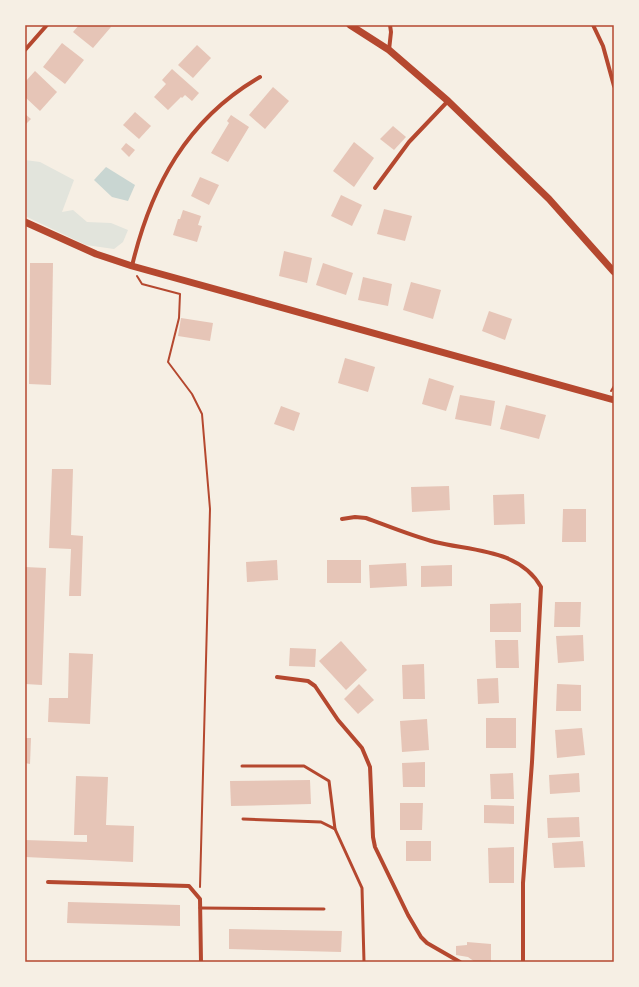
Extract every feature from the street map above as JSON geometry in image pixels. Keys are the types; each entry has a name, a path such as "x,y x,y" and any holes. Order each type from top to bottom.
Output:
{"street":[{"path":"25,50 47,25"},
{"path":"350,25 388,50 448,100 549,199 614,272"},
{"path":"388,50 391,32 390,25"},
{"path":"593,25 603,46 614,86"},
{"path":"132,266 153,199 176,156 203,120 239,89 260,77"},
{"path":"375,188 409,142 448,100"},
{"path":"25,222 96,254 132,266 614,401"},
{"path":"342,519 355,516 366,518 435,542 506,557 529,571 541,586 532,762 523,883 523,962"},
{"path":"277,677 308,681 315,686 338,720 362,748 370,767 373,837 385,868 421,937 460,962"},
{"path":"48,882 189,886 200,900 201,962"}],"lane":[{"path":"242,766 304,766 329,781 335,828 362,888 364,962"},
{"path":"243,819 321,822 335,828"},
{"path":"200,908 324,910"}],"path":[{"path":"132,266 142,284 180,294 179,318 168,362 192,394 202,414 210,509 200,900"}],"shaded area":[{"path":"25,160 40,162 74,180 62,212 73,210 87,222 111,223 128,230 123,242 114,249 86,245 25,216"},
{"path":"106,167 135,185 128,201 112,197 94,180"}],"building":[{"path":"79,25 109,25 111,27 93,48 73,32"},
{"path":"62,43 84,60 65,84 43,67"},
{"path":"197,45 211,58 193,78 178,65"},
{"path":"172,69 199,93 192,101 185,95 182,98 181,97 168,110 154,97 166,84 162,80"},
{"path":"35,71 57,92 40,111 25,97 25,82"},
{"path":"273,87 289,101 265,129 249,115"},
{"path":"135,112 151,126 139,139 123,125"},
{"path":"25,114 31,119 25,125"},
{"path":"231,115 249,127 228,162 211,153 229,123 227,121"},
{"path":"393,126 406,137 394,150 380,139"},
{"path":"354,142 374,158 354,187 333,171"},
{"path":"126,143 135,150 129,157 121,149"},
{"path":"200,177 219,185 209,205 191,196"},
{"path":"341,195 362,205 352,226 331,216"},
{"path":"384,209 412,216 405,241 377,234"},
{"path":"183,210 201,216 198,225 202,226 197,242 173,235 178,219 180,219"},
{"path":"284,251 312,258 307,283 279,276"},
{"path":"30,263 53,263 51,385 29,384"},
{"path":"323,263 353,273 346,295 316,285"},
{"path":"363,277 392,284 388,306 358,300"},
{"path":"411,282 441,290 433,319 403,310"},
{"path":"489,311 512,319 505,340 482,331"},
{"path":"181,318 213,323 210,341 178,336"},
{"path":"345,358 375,367 368,392 338,383"},
{"path":"429,378 454,386 446,411 422,404"},
{"path":"460,395 495,401 491,426 455,419"},
{"path":"506,405 546,415 539,439 500,429"},
{"path":"281,406 300,413 294,431 274,424"},
{"path":"52,469 73,469 71,535 83,536 81,596 69,596 71,549 49,548"},
{"path":"449,486 450,510 412,512 411,487"},
{"path":"524,494 525,524 494,525 493,495"},
{"path":"563,509 586,509 586,542 562,542"},
{"path":"277,560 278,580 247,582 246,562"},
{"path":"327,560 361,560 361,583 327,583"},
{"path":"406,563 407,586 370,588 369,565"},
{"path":"452,565 452,586 421,587 421,566"},
{"path":"25,567 46,568 42,685 25,684"},
{"path":"555,602 581,602 580,627 554,627"},
{"path":"521,603 521,632 490,632 490,604"},
{"path":"583,635 584,661 558,663 556,636"},
{"path":"495,640 518,640 519,668 496,668"},
{"path":"341,641 367,670 346,690 319,661"},
{"path":"290,648 316,649 315,667 289,666"},
{"path":"69,653 93,654 90,724 48,722 49,698 68,698"},
{"path":"424,664 425,699 403,699 402,665"},
{"path":"498,678 499,703 478,704 477,679"},
{"path":"359,684 374,700 358,714 344,699"},
{"path":"557,684 581,685 581,711 556,711"},
{"path":"486,718 516,718 516,748 486,748"},
{"path":"427,719 429,750 402,752 400,721"},
{"path":"582,728 585,755 557,758 555,730"},
{"path":"25,738 31,738 30,764 25,763"},
{"path":"425,762 425,787 403,787 402,763"},
{"path":"513,773 514,799 491,799 490,774"},
{"path":"579,773 580,792 550,794 549,775"},
{"path":"76,776 108,777 106,825 134,826 133,862 25,857 25,840 87,842 87,835 74,835"},
{"path":"310,780 311,804 231,806 230,781"},
{"path":"400,803 423,803 422,830 400,830"},
{"path":"484,805 514,806 514,824 484,823"},
{"path":"579,817 580,837 548,838 547,818"},
{"path":"406,841 431,841 431,861 406,861"},
{"path":"583,841 585,867 554,868 552,843"},
{"path":"514,847 514,883 489,883 488,848"},
{"path":"68,902 180,905 180,926 67,923"},
{"path":"229,929 342,931 341,952 229,949"},
{"path":"467,942 491,944 491,961 475,962 468,957 456,955 456,946 467,945"}]}
